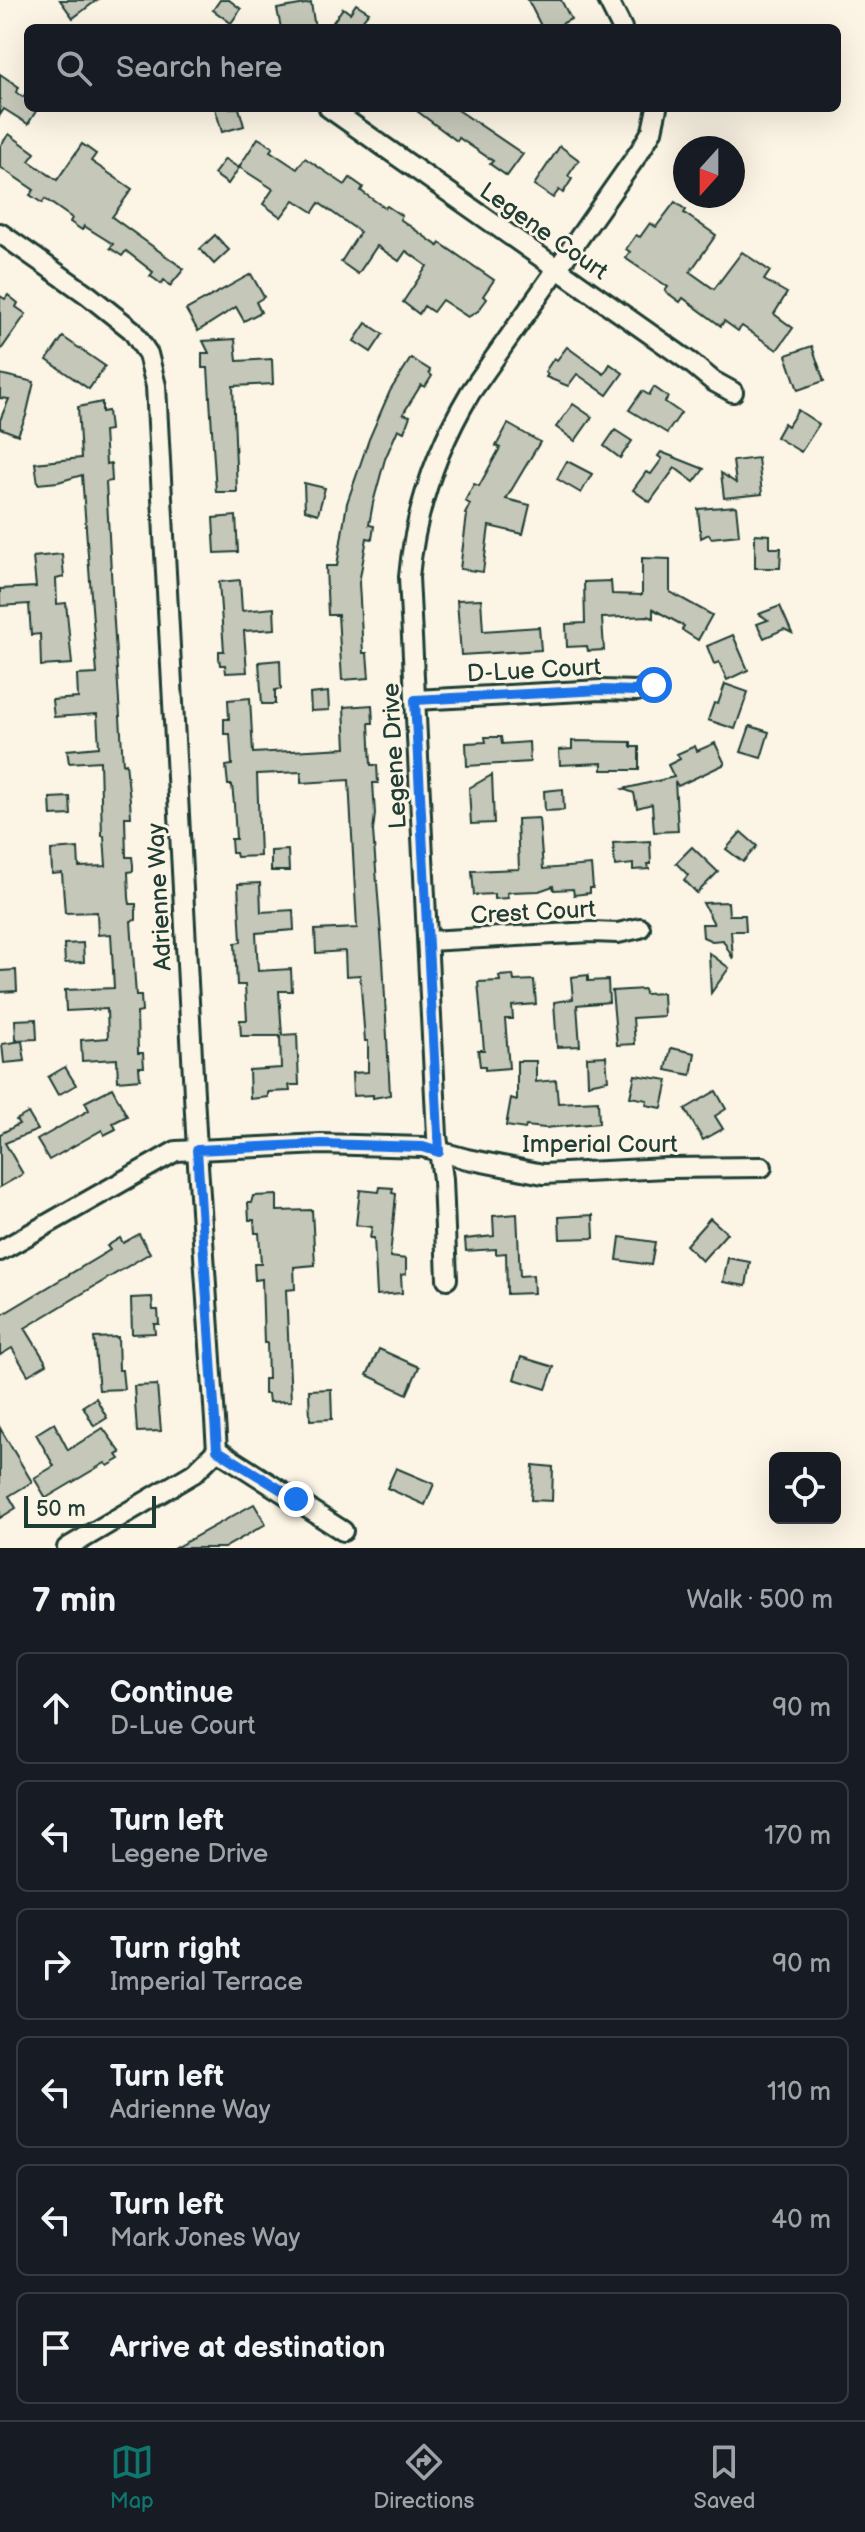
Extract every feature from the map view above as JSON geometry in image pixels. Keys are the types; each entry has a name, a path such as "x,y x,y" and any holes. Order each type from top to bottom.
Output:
{"street":[{"path":"608,0 620,24"},
{"name":"Legene Court","path":"335,112 713,381 733,392"},
{"name":"Legene Drive","path":"447,1279 409,577 412,538 424,494 455,418 640,151 652,131 656,112"},
{"name":"Adrienne Way","path":"0,233 117,317 141,341 153,366 217,1450"},
{"name":"D-Lue Court","path":"415,700 601,690 637,691 654,685"},
{"name":"Crest Court","path":"428,941 618,933 640,928"},
{"name":"Imperial Court","path":"0,1251 176,1151 321,1144 423,1147 543,1174 762,1167"},
{"path":"67,1548 194,1473 217,1450 343,1531"}],"building":[{"path":"60,0 97,0 73,18"},
{"path":"220,0 229,0 241,9 231,23 213,10"},
{"path":"528,0 561,0 571,19 562,24 540,24"},
{"path":"311,3 314,24 280,24 277,9"},
{"path":"356,4 369,12 362,21 367,24 332,24 343,8 350,13"},
{"path":"0,74 19,87 16,92 24,96 24,112 36,112 28,124 4,109 0,115"},
{"path":"216,112 240,112 244,126 222,132"},
{"path":"418,112 461,112 523,154 507,176 490,164 493,161 459,138 457,141"},
{"path":"9,134 35,153 29,161 57,180 82,144 96,154 91,161 132,189 112,217 184,269 170,286 164,280 161,284 150,276 153,272 126,251 122,256 110,248 113,244 84,226 82,230 70,222 72,218 45,199 42,203 30,195 34,190 0,167 0,146"},
{"path":"258,138 273,147 270,151 297,169 305,158 345,185 350,178 363,187 361,191 402,216 400,219 438,246 440,243 494,280 483,296 487,299 478,311 468,317 442,300 433,312 424,306 419,314 403,302 427,266 406,251 399,261 377,246 358,274 341,262 360,232 319,203 313,212 294,200 281,217 263,204 273,189 239,167"},
{"path":"560,146 579,160 568,176 572,179 563,193 559,190 553,198 534,185"},
{"path":"225,159 239,168 228,184 214,174"},
{"path":"673,205 673,208 683,208 686,210 684,213 716,235 690,272 714,289 742,252 770,271 764,280 787,293 774,314 793,328 777,350 742,326 738,331 724,321 721,326 683,298 680,302 665,291 668,287 625,258 630,252 626,249 636,235 640,237 650,223 656,227"},
{"path":"215,235 229,250 214,264 200,249"},
{"path":"251,274 264,297 256,302 261,312 244,321 236,307 198,331 186,310"},
{"path":"8,295 18,303 16,307 26,314 0,351 0,296 5,299"},
{"path":"366,323 383,334 371,352 354,341"},
{"path":"63,337 105,366 89,389 47,360"},
{"path":"235,339 237,361 272,359 273,384 233,386 237,492 216,492 208,368 202,368 202,353 209,353 203,341"},
{"path":"812,346 824,381 798,390 786,355"},
{"path":"567,347 604,374 610,364 623,373 607,395 577,374 568,386 546,377 548,374 545,372 554,358 557,360"},
{"path":"411,358 430,370 432,376 425,387 421,385 403,414 410,416 404,432 398,429 385,459 373,503 369,525 374,526 372,539 367,538 359,583 363,653 367,653 369,678 342,680 338,615 328,615 326,566 337,566 347,503 369,439 390,391"},
{"path":"0,374 34,382 18,435 0,428 9,399 0,398"},
{"path":"654,387 668,397 665,402 681,413 667,433 629,410 642,391 649,395"},
{"path":"102,402 102,412 108,411 110,430 104,431 106,464 111,463 112,481 106,482 123,764 126,763 131,817 125,817 126,857 132,857 133,865 133,871 128,872 129,898 130,904 136,904 136,920 131,921 136,996 141,996 142,1012 137,1013 138,1053 143,1053 144,1067 139,1067 140,1079 118,1081 117,1059 82,1061 81,1040 108,1038 107,1009 66,1011 65,990 114,988 111,934 98,935 97,912 65,913 62,873 52,874 51,850 78,848 79,867 106,866 100,761 69,763 67,750 99,747 97,714 54,717 52,700 78,698 77,675 97,674 82,475 38,484 35,463 81,458 78,407"},
{"path":"573,404 592,417 575,441 556,427"},
{"path":"798,410 819,424 801,452 776,437 784,423 788,426"},
{"path":"508,424 540,442 506,499 530,505 523,534 489,526 483,572 460,569 465,514 470,504 465,501 474,484 479,486 500,448 496,446"},
{"path":"615,430 632,441 620,458 604,446"},
{"path":"661,452 704,469 694,482 675,468 650,502 633,490 646,472 651,474 662,459 658,456"},
{"path":"758,458 762,494 724,498 721,473 736,483 733,461"},
{"path":"567,461 592,474 581,493 557,479"},
{"path":"304,483 325,488 318,514 305,510"},
{"path":"736,506 739,535 711,538 709,534 701,538 698,509"},
{"path":"236,516 238,552 215,553 213,518"},
{"path":"755,534 770,535 770,548 781,548 780,568 755,568"},
{"path":"62,554 64,577 56,579 57,604 66,603 72,664 41,666 40,634 31,635 29,604 0,606 0,589 36,587 33,557"},
{"path":"642,558 670,559 670,592 712,615 698,640 682,630 684,626 653,609 653,618 602,618 604,650 588,651 587,646 567,647 566,624 585,623 584,582 611,581 612,594 642,595"},
{"path":"240,580 242,611 274,608 275,629 244,631 247,672 226,673 225,665 220,665 219,658 219,651 224,651 219,582"},
{"path":"481,599 483,631 539,627 541,650 461,655 457,600"},
{"path":"780,606 792,633 784,629 764,638 757,624 768,620 759,614"},
{"path":"733,635 748,670 727,680 719,662 714,664 707,646"},
{"path":"280,660 281,689 275,690 275,704 262,704 259,662"},
{"path":"725,684 748,692 735,729 708,720"},
{"path":"328,692 329,710 311,711 310,694"},
{"path":"250,698 253,753 346,748 344,707 372,705 373,723 369,723 371,765 377,765 378,783 373,783 373,831 390,1095 373,1098 373,1095 353,1096 352,1073 368,1072 368,1041 365,1041 360,975 346,976 345,951 316,953 315,930 357,928 349,780 301,783 301,772 257,774 260,856 237,857 236,853 232,853 231,839 236,839 234,804 226,766 232,765 230,734 224,734 224,719 229,719 228,700"},
{"path":"750,726 769,732 761,758 741,752"},
{"path":"485,737 501,737 502,744 529,742 530,762 467,766 466,743 486,742"},
{"path":"572,741 631,742 631,747 639,747 639,770 602,770 602,763 560,765 559,750 572,749"},
{"path":"715,743 725,764 678,786 675,781 678,831 654,832 652,804 637,808 634,793 623,789 674,777 668,765 680,759 677,754 695,746 697,751"},
{"path":"492,775 494,823 471,824 469,788"},
{"path":"563,789 564,810 545,811 544,791"},
{"path":"70,797 71,815 51,816 50,798"},
{"path":"539,818 543,869 591,865 593,888 590,888 590,893 574,895 573,889 554,890 553,886 539,891 507,893 508,898 494,899 494,894 474,895 472,871 519,869 517,819"},
{"path":"741,832 757,846 743,862 726,849"},
{"path":"650,841 649,869 633,870 633,864 615,866 613,843"},
{"path":"692,847 718,872 697,893 684,880 688,875 676,863"},
{"path":"288,850 289,871 271,871 271,851"},
{"path":"260,883 261,912 293,910 294,930 256,933 258,971 291,969 292,991 279,991 282,1035 297,1034 299,1085 289,1085 290,1091 268,1092 268,1097 250,1099 249,1070 281,1068 280,1036 241,1036 240,1020 247,1020 245,985 237,985 235,943 241,942 238,884"},
{"path":"728,902 729,915 745,915 746,931 731,931 733,959 723,940 712,941 703,937 702,924 714,924 703,903"},
{"path":"83,943 84,962 65,963 64,944"},
{"path":"709,953 729,968 711,993"},
{"path":"16,970 17,991 0,992 0,971"},
{"path":"513,975 514,981 534,980 536,1004 512,1006 513,1019 505,1019 509,1068 485,1070 485,1066 480,1066 478,1050 484,1050 478,982 500,981 499,976"},
{"path":"588,975 588,981 608,980 609,1002 577,1005 580,1046 557,1047 554,1002 573,999 571,977"},
{"path":"644,989 645,994 663,993 664,1016 633,1018 635,1044 617,1045 612,991"},
{"path":"36,1019 37,1039 16,1040 15,1020"},
{"path":"22,1041 25,1061 4,1063 2,1044"},
{"path":"671,1048 695,1053 691,1075 666,1070"},
{"path":"606,1056 608,1080 588,1084 587,1057"},
{"path":"517,1061 536,1061 536,1082 556,1080 558,1103 598,1101 599,1123 545,1128 526,1126 525,1129 506,1126 511,1098 517,1100"},
{"path":"65,1067 76,1085 58,1095 48,1077"},
{"path":"635,1075 668,1080 662,1108 646,1105 647,1100 630,1097"},
{"path":"112,1088 127,1116 113,1123 116,1129 104,1135 102,1130 49,1160 37,1140 89,1110 85,1102"},
{"path":"716,1091 726,1109 715,1116 723,1129 703,1140 685,1109"},
{"path":"28,1113 38,1130 5,1143 23,1174 0,1187 0,1134 19,1124 16,1120"},
{"path":"380,1187 393,1188 392,1193 396,1194 390,1257 406,1259 406,1274 401,1275 402,1293 377,1295 374,1238 370,1238 372,1227 356,1225 360,1190 379,1192"},
{"path":"277,1195 277,1211 312,1210 315,1265 294,1267 295,1289 286,1290 291,1401 269,1402 268,1394 264,1394 264,1379 268,1379 262,1279 255,1280 254,1264 261,1264 259,1233 255,1233 254,1220 249,1220 248,1203 251,1203 253,1196"},
{"path":"517,1214 520,1276 533,1275 534,1293 507,1294 506,1253 496,1254 496,1249 466,1251 465,1239 494,1236 493,1216"},
{"path":"593,1215 594,1238 560,1239 559,1217"},
{"path":"710,1218 727,1233 702,1261 686,1245"},
{"path":"139,1234 150,1253 25,1328 47,1364 28,1375 12,1348 0,1355 0,1316 110,1250 107,1246 120,1238 123,1243"},
{"path":"620,1237 655,1242 651,1265 617,1260"},
{"path":"728,1258 750,1262 746,1286 723,1282"},
{"path":"152,1297 153,1310 158,1310 159,1324 154,1324 155,1333 132,1334 131,1298"},
{"path":"118,1337 119,1370 122,1370 124,1389 99,1390 94,1338"},
{"path":"379,1349 419,1367 407,1394 367,1375"},
{"path":"521,1357 554,1367 546,1389 514,1379"},
{"path":"157,1385 161,1431 137,1432 134,1386"},
{"path":"331,1389 332,1419 310,1420 309,1390"},
{"path":"96,1398 107,1418 94,1426 83,1406"},
{"path":"54,1423 68,1450 103,1428 121,1453 117,1455 120,1459 108,1466 105,1463 46,1498 34,1478 54,1466 36,1434"},
{"path":"0,1428 32,1482 9,1496 16,1508 0,1518"},
{"path":"533,1465 553,1467 552,1501 531,1500"},
{"path":"396,1468 434,1484 425,1505 387,1488"},
{"path":"254,1504 266,1524 224,1548 175,1548"}],"route":[{"path":"296,1499 217,1450 197,1150 321,1144 423,1147 439,1152 415,700 601,690 637,691 654,685"}]}
